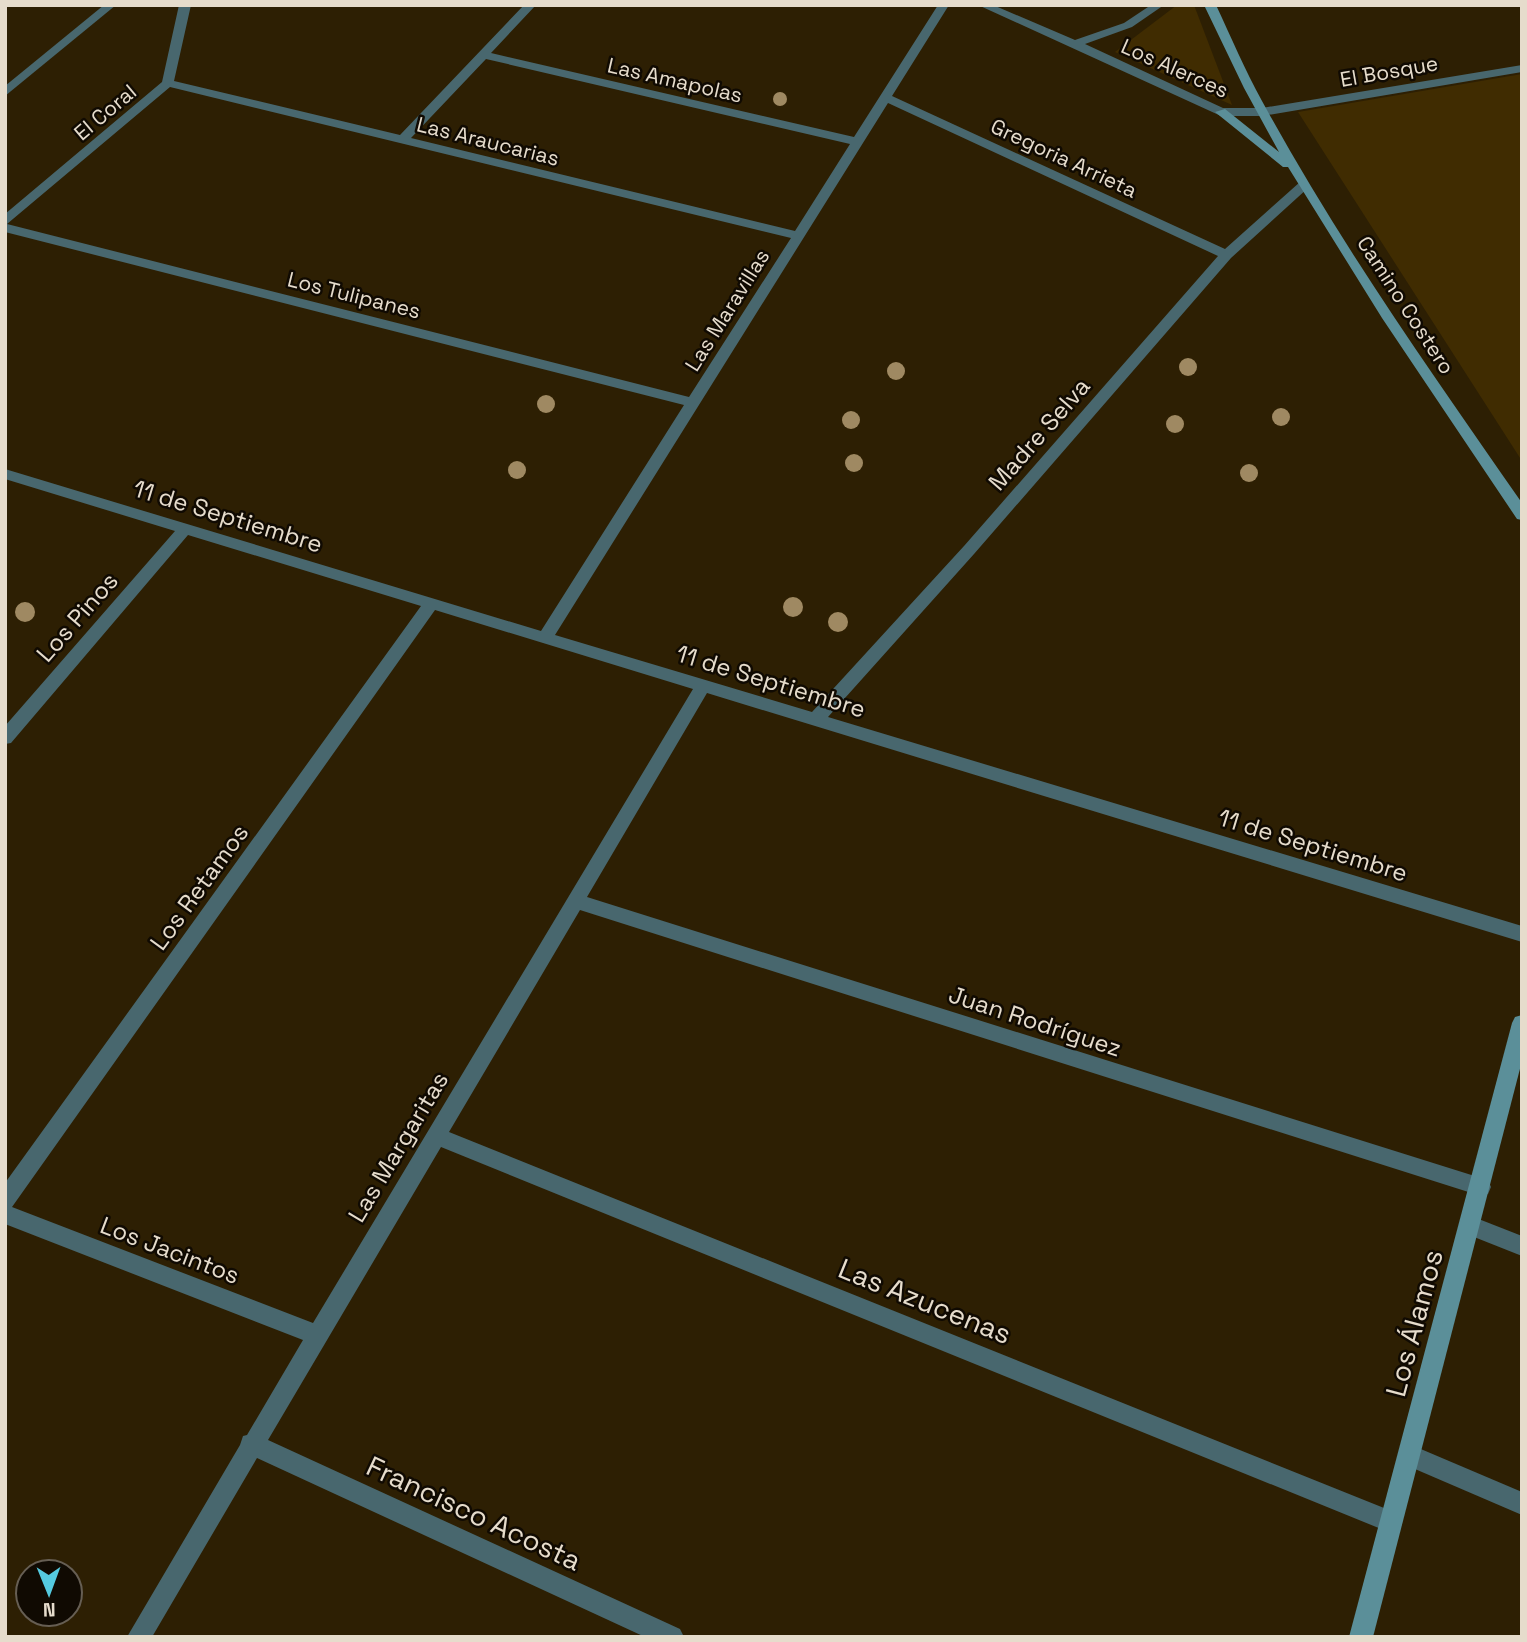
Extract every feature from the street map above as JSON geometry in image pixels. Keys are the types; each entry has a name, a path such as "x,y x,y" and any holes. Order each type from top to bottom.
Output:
{"main road":[{"name":"Camino Costero","path":"1210,5 1262,112 1304,185 1371,293 1522,515"},
{"path":"1221,112 1296,171"},
{"name":"Los Álamos","path":"1361,1637 1471,1226 1522,1023"}],"street":[{"path":"5,92 111,5"},
{"name":"El Coral","path":"5,221 168,83 185,5"},
{"name":"Las Maravillas","path":"545,638 944,5"},
{"name":"Los Alerces","path":"983,5 1075,44 1221,112 1262,112"},
{"name":"Los Alerces","path":"1075,44 1128,25 1159,5"},
{"path":"402,140 529,6"},
{"name":"Las Amapolas","path":"483,55 858,142"},
{"name":"El Bosque","path":"1262,112 1522,68"},
{"name":"Las Araucarias","path":"168,83 799,236"},
{"name":"Gregoria Arrieta","path":"886,98 1226,255"},
{"name":"Madre Selva","path":"815,720 969,550 1226,255 1304,185"},
{"name":"Los Tulipanes","path":"5,228 693,403"},
{"name":"11 de Septiembre","path":"5,474 1522,934"},
{"name":"Los Pinos","path":"5,738 185,529"},
{"name":"Los Retamos","path":"5,1200 432,603"},
{"name":"Las Margaritas","path":"139,1637 251,1444 704,686"},
{"name":"Juan Rodríguez","path":"575,901 1481,1187"},
{"name":"Las Azucenas","path":"435,1135 1391,1522"},
{"name":"Los Jacintos","path":"5,1214 316,1335"},
{"path":"1471,1226 1522,1246"},
{"name":"Francisco Acosta","path":"251,1444 672,1637"},
{"path":"1409,1455 1522,1504"}],"shaded area":[{"path":"1177,5 1194,5 1232,105 1115,52"},
{"path":"1522,74 1522,461 1298,112"}]}
